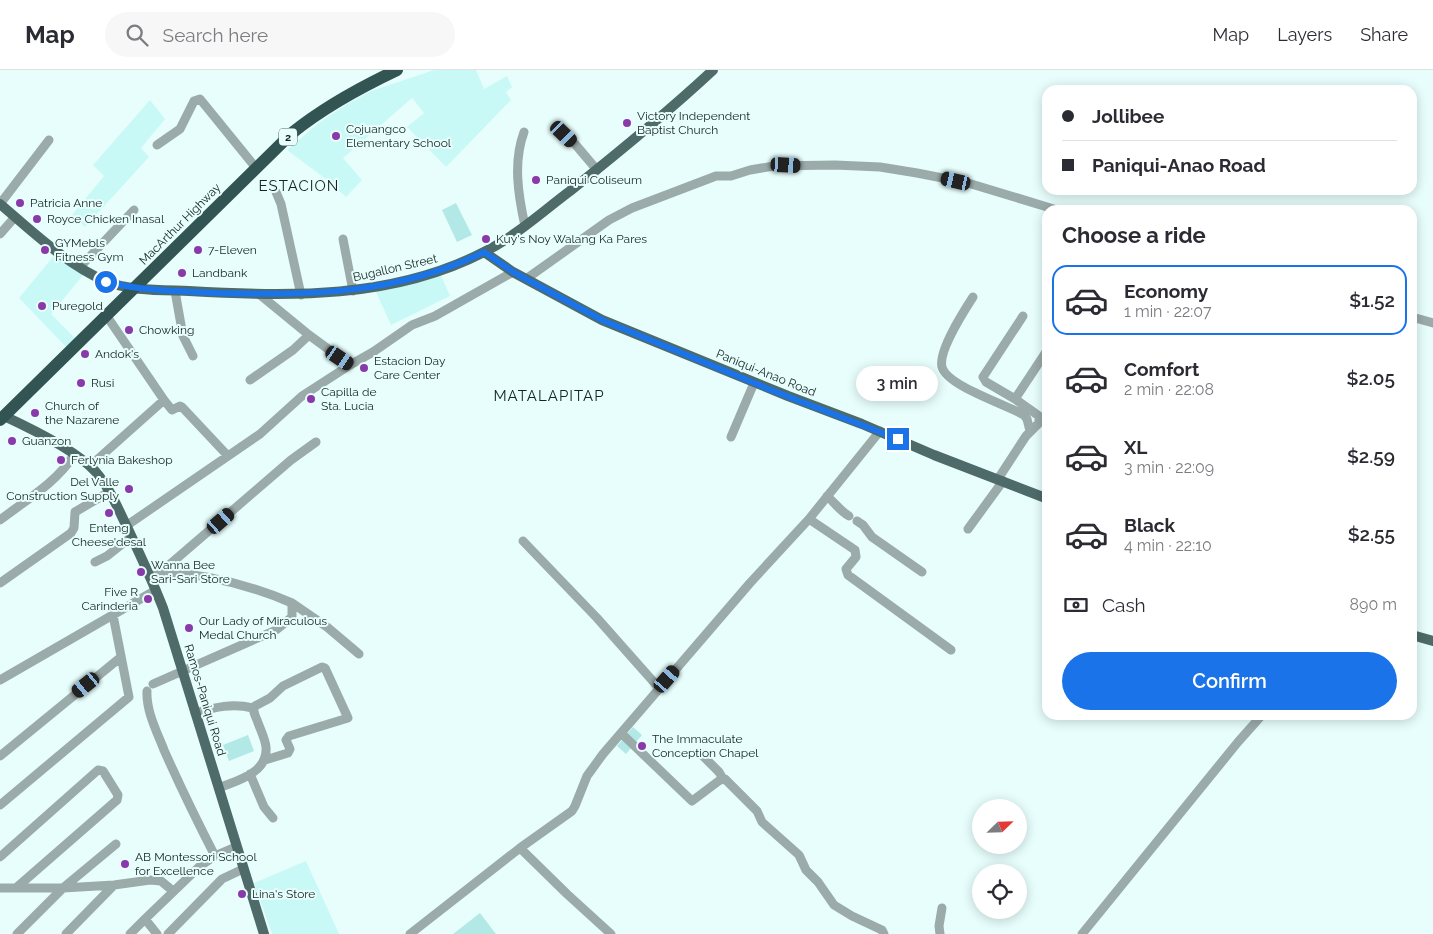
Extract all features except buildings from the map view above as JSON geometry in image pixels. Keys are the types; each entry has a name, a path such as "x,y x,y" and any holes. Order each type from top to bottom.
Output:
{"highway":[{"name":"MacArthur Highway","path":"1,417 292,134 324,109 397,70"}],"main road":[{"name":"Bugallon Street","path":"0,204 80,267 106,282 136,287 259,294 301,295 353,291 440,272 504,241 665,114 713,70"},
{"name":"Paniqui-Anao Road","path":"484,252 513,272 602,320 754,383 1042,497"},
{"name":"Ramos-Paniqui Road","path":"1,417 31,430 90,466 109,492 156,590 264,934"},
{"path":"1417,636 1432,639"}],"street":[{"path":"157,145 180,129 194,101 200,99 256,168"},
{"path":"524,132 517,152 517,175 525,226"},
{"path":"561,132 575,144 596,170"},
{"path":"0,204 49,140"},
{"path":"526,278 609,220 632,208 716,176 731,176 750,170 774,166 835,164 880,167 968,183 1042,205"},
{"path":"276,192 301,295"},
{"path":"80,267 134,210"},
{"path":"0,234 15,217"},
{"path":"343,239 353,291"},
{"path":"126,526 228,456 275,422 302,396 350,364 373,352 412,325 435,316 513,272"},
{"path":"175,290 183,336 193,356"},
{"path":"259,294 309,335 350,364"},
{"path":"973,297 950,338 942,359 943,369 951,378 970,389 1024,415 1030,431"},
{"path":"106,315 172,410 180,406 182,407 228,456"},
{"path":"968,529 1001,480 1030,431 1040,423 1039,416 986,382 983,377 1024,316"},
{"path":"1417,318 1433,323"},
{"path":"250,380 293,350 309,335"},
{"path":"1015,399 1042,358"},
{"path":"731,437 754,383"},
{"path":"90,466 164,400"},
{"path":"410,934 520,848 572,811 587,776 621,734 760,571 809,519 880,432"},
{"path":"151,577 161,572 291,460 316,442"},
{"path":"0,520 52,481 65,468 74,455"},
{"path":"0,582 71,533 74,528 75,512 109,492"},
{"path":"827,496 835,503 838,509 863,525 872,537 922,572"},
{"path":"809,519 855,550 856,557 846,570 848,575 951,650"},
{"path":"95,562 107,556 131,537"},
{"path":"523,541 597,618 659,688"},
{"path":"161,572 222,579 264,591 292,604 327,627 359,654"},
{"path":"0,680 156,590"},
{"path":"215,856 178,783 152,720 150,687 276,630 292,616 292,604"},
{"path":"0,805 85,732 127,699 129,694 113,615"},
{"path":"0,756 121,657"},
{"path":"195,713 225,706 238,705 254,708 270,698 283,686 322,667 328,670 348,716 346,719 289,736 286,740 290,749 288,752 264,760"},
{"path":"219,788 260,768 264,760 266,746 254,708"},
{"path":"1082,934 1258,720"},
{"path":"621,734 692,801 723,779"},
{"path":"699,752 719,772 723,779 757,811 762,822 799,855 806,870 818,882 834,906 882,930 884,934"},
{"path":"0,857 98,770 103,771 118,795 117,800 16,888"},
{"path":"250,774 264,807 273,818"},
{"path":"17,934 63,888 116,844"},
{"path":"130,934 173,890 200,866 215,856 236,847"},
{"path":"520,848 566,894 611,934"},
{"path":"168,934 222,879 243,869"},
{"path":"0,888 63,888 156,880 161,881 173,890"},
{"path":"66,934 114,885"},
{"path":"940,934 939,926 942,908"},
{"path":"145,919 157,934"}],"shaded area":[{"path":"434,70 476,70 484,89 507,76 512,87 506,92 511,100 446,167 407,127 424,113 412,98 343,158 362,180 346,197 287,150 320,122 371,91"},
{"path":"150,100 165,119 141,148 149,157 85,227 72,215 104,176 93,165"},
{"path":"456,203 472,235 457,242 442,210"},
{"name":"Puregold","path":"57,252 84,274 51,314 75,338 66,347 19,298"},
{"path":"440,273 450,296 391,325 375,290"},
{"path":"633,727 642,735 626,754 617,746"},
{"path":"248,735 254,751 229,761 223,745"},
{"path":"306,861 339,934 272,934 254,883"},
{"path":"480,913 496,934 453,934"}],"place":[{"name":"Victory Independent Baptist Church","path":"627,123"},
{"name":"Cojuangco Elementary School","path":"336,136"},
{"name":"Paniqui Coliseum","path":"536,180"},
{"name":"Patricia Anne","path":"20,203"},
{"name":"Royce Chicken Inasal","path":"37,219"},
{"name":"Kuy's Noy Walang Ka Pares","path":"486,239"},
{"name":"GYMebls Fitness Gym","path":"45,250"},
{"name":"7-Eleven","path":"198,250"},
{"name":"Landbank","path":"182,273"},
{"name":"Puregold","path":"42,306"},
{"name":"Chowking","path":"129,330"},
{"name":"Andok's","path":"85,354"},
{"name":"Estacion Day Care Center","path":"364,368"},
{"name":"Rusi","path":"81,383"},
{"name":"Capilla de Sta. Lucia","path":"311,399"},
{"name":"Church of the Nazarene","path":"35,413"},
{"name":"Guanzon","path":"12,441"},
{"name":"Ferlynia Bakeshop","path":"61,460"},
{"name":"Del Valle Construction Supply","path":"129,489"},
{"name":"Enteng Cheese'desal","path":"109,513"},
{"name":"Wanna Bee Sari-Sari Store","path":"141,572"},
{"name":"Five R Carinderia","path":"148,599"},
{"name":"Our Lady of Miraculous Medal Church","path":"189,628"},
{"name":"The Immaculate Conception Chapel","path":"642,746"},
{"name":"AB Montessori School for Excellence","path":"125,864"},
{"name":"Lina's Store","path":"242,894"}],"district":[{"name":"ESTACION","path":"299,186"},
{"name":"MATALAPITAP","path":"549,396"}],"route":[{"path":"106,282 155,289 283,295 353,291 440,272 484,252 513,272 602,320 771,390 898,439"}]}
